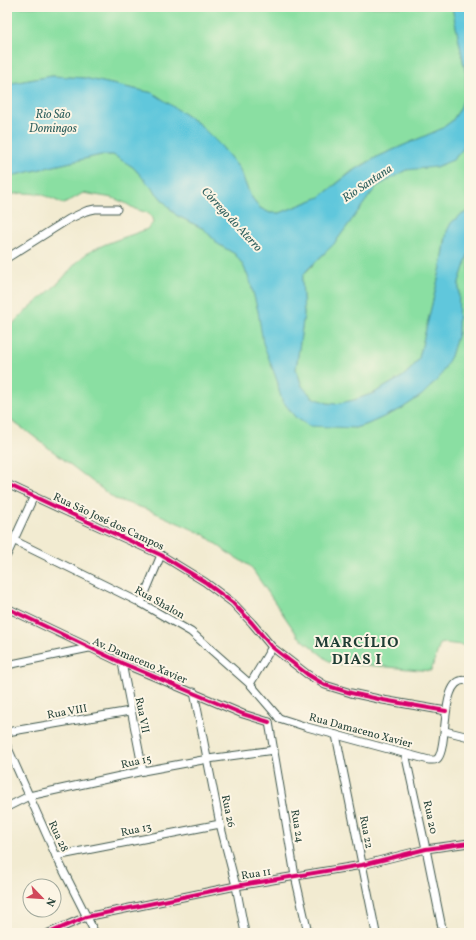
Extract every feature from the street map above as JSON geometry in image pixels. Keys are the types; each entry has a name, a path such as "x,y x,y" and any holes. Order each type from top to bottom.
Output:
{"street":[{"path":"7,258 70,219 86,211 95,209 117,209"},
{"name":"Rua São José dos Campos","path":"7,484 162,556 204,582 233,603 272,647 307,674 325,685 382,700 446,711"},
{"path":"7,555 10,538 34,496"},
{"name":"Rua Shalon","path":"10,538 141,603 191,632 207,645 223,662 250,684 279,718"},
{"path":"141,603 162,556"},
{"name":"Av. Damaceno Xavier","path":"7,608 122,664 194,692 243,714 269,722"},
{"path":"250,684 272,647"},
{"path":"7,665 89,648"},
{"name":"Rua VII","path":"122,664 130,711 143,771"},
{"path":"469,681 460,680 451,693 446,711 445,731 469,737"},
{"name":"Rua 26","path":"194,692 220,824 236,886 245,933"},
{"name":"Rua VIII","path":"7,732 130,711"},
{"path":"269,722 279,718"},
{"name":"Rua Damaceno Xavier","path":"279,718 430,760 437,759 441,752 445,731"},
{"name":"Rua 24","path":"269,722 295,876 308,933"},
{"name":"Rua 22","path":"336,735 376,933"},
{"name":"Rua 28","path":"7,746 56,856 95,933"},
{"name":"Rua 15","path":"7,807 29,796 143,771 208,759 274,750"},
{"name":"Rua 20","path":"405,753 426,849 442,933"},
{"name":"Rua 13","path":"56,856 220,824"},
{"name":"Rua 11","path":"49,933 86,917 236,886 362,865 426,849 469,843"}],"green space":[{"path":"7,7 452,7 466,75 465,94 460,109 452,121 441,129 377,157 352,171 320,197 280,213 270,213 260,208 250,195 239,168 221,146 199,124 153,93 84,78 52,76 7,84"},
{"path":"469,142 469,211 459,216 451,223 445,241 442,263 419,358 413,367 402,377 374,393 336,404 327,403 312,397 302,386 296,369 304,314 302,280 304,274 334,244 376,187 406,170 453,160"},
{"path":"101,155 113,155 133,167 176,215 204,229 218,244 235,254 243,265 250,281 279,391 295,417 355,428 368,424 401,409 422,395 451,356 458,333 459,282 469,252 469,646 445,643 440,644 431,671 340,664 329,661 298,636 250,566 228,553 203,534 149,510 115,499 28,432 7,418 7,332 12,325 24,312 58,283 87,253 106,244 147,229 153,223 152,218 148,213 135,209 113,198 83,193 64,204 41,194 22,193 7,195 7,177"}],"water":[{"name":"Rio São Domingos","path":"452,7 469,7 469,142 453,160 436,167 406,170 376,187 334,244 308,269 302,280 304,314 296,369 302,386 312,397 327,403 336,404 374,393 402,377 413,367 419,358 442,263 447,231 451,223 459,216 469,211 469,252 459,282 458,333 451,356 440,377 422,395 401,409 368,424 355,428 309,426 295,417 282,400 278,383 263,343 258,311 250,281 243,265 235,254 218,244 204,229 176,215 133,167 113,155 101,155 7,177 7,84 52,76 84,78 153,93 199,124 221,146 239,168 250,195 260,208 270,213 280,213 320,197 353,171 377,157 441,129 452,121 460,109 465,94 466,75"}],"cycle path":[{"path":"7,484 161,555 205,582 233,603 272,647 307,674 325,685 351,693 383,700 446,711"},
{"path":"7,608 122,663 243,714 269,722"},
{"path":"49,933 86,917 236,886 362,865 426,849 469,843"}],"district":[{"name":"MARCÍLIO DIAS I","path":"357,650"}],"water label":[{"name":"Rio Santana","path":"367,183"},
{"name":"Córrego do Aterro","path":"232,219"}]}
